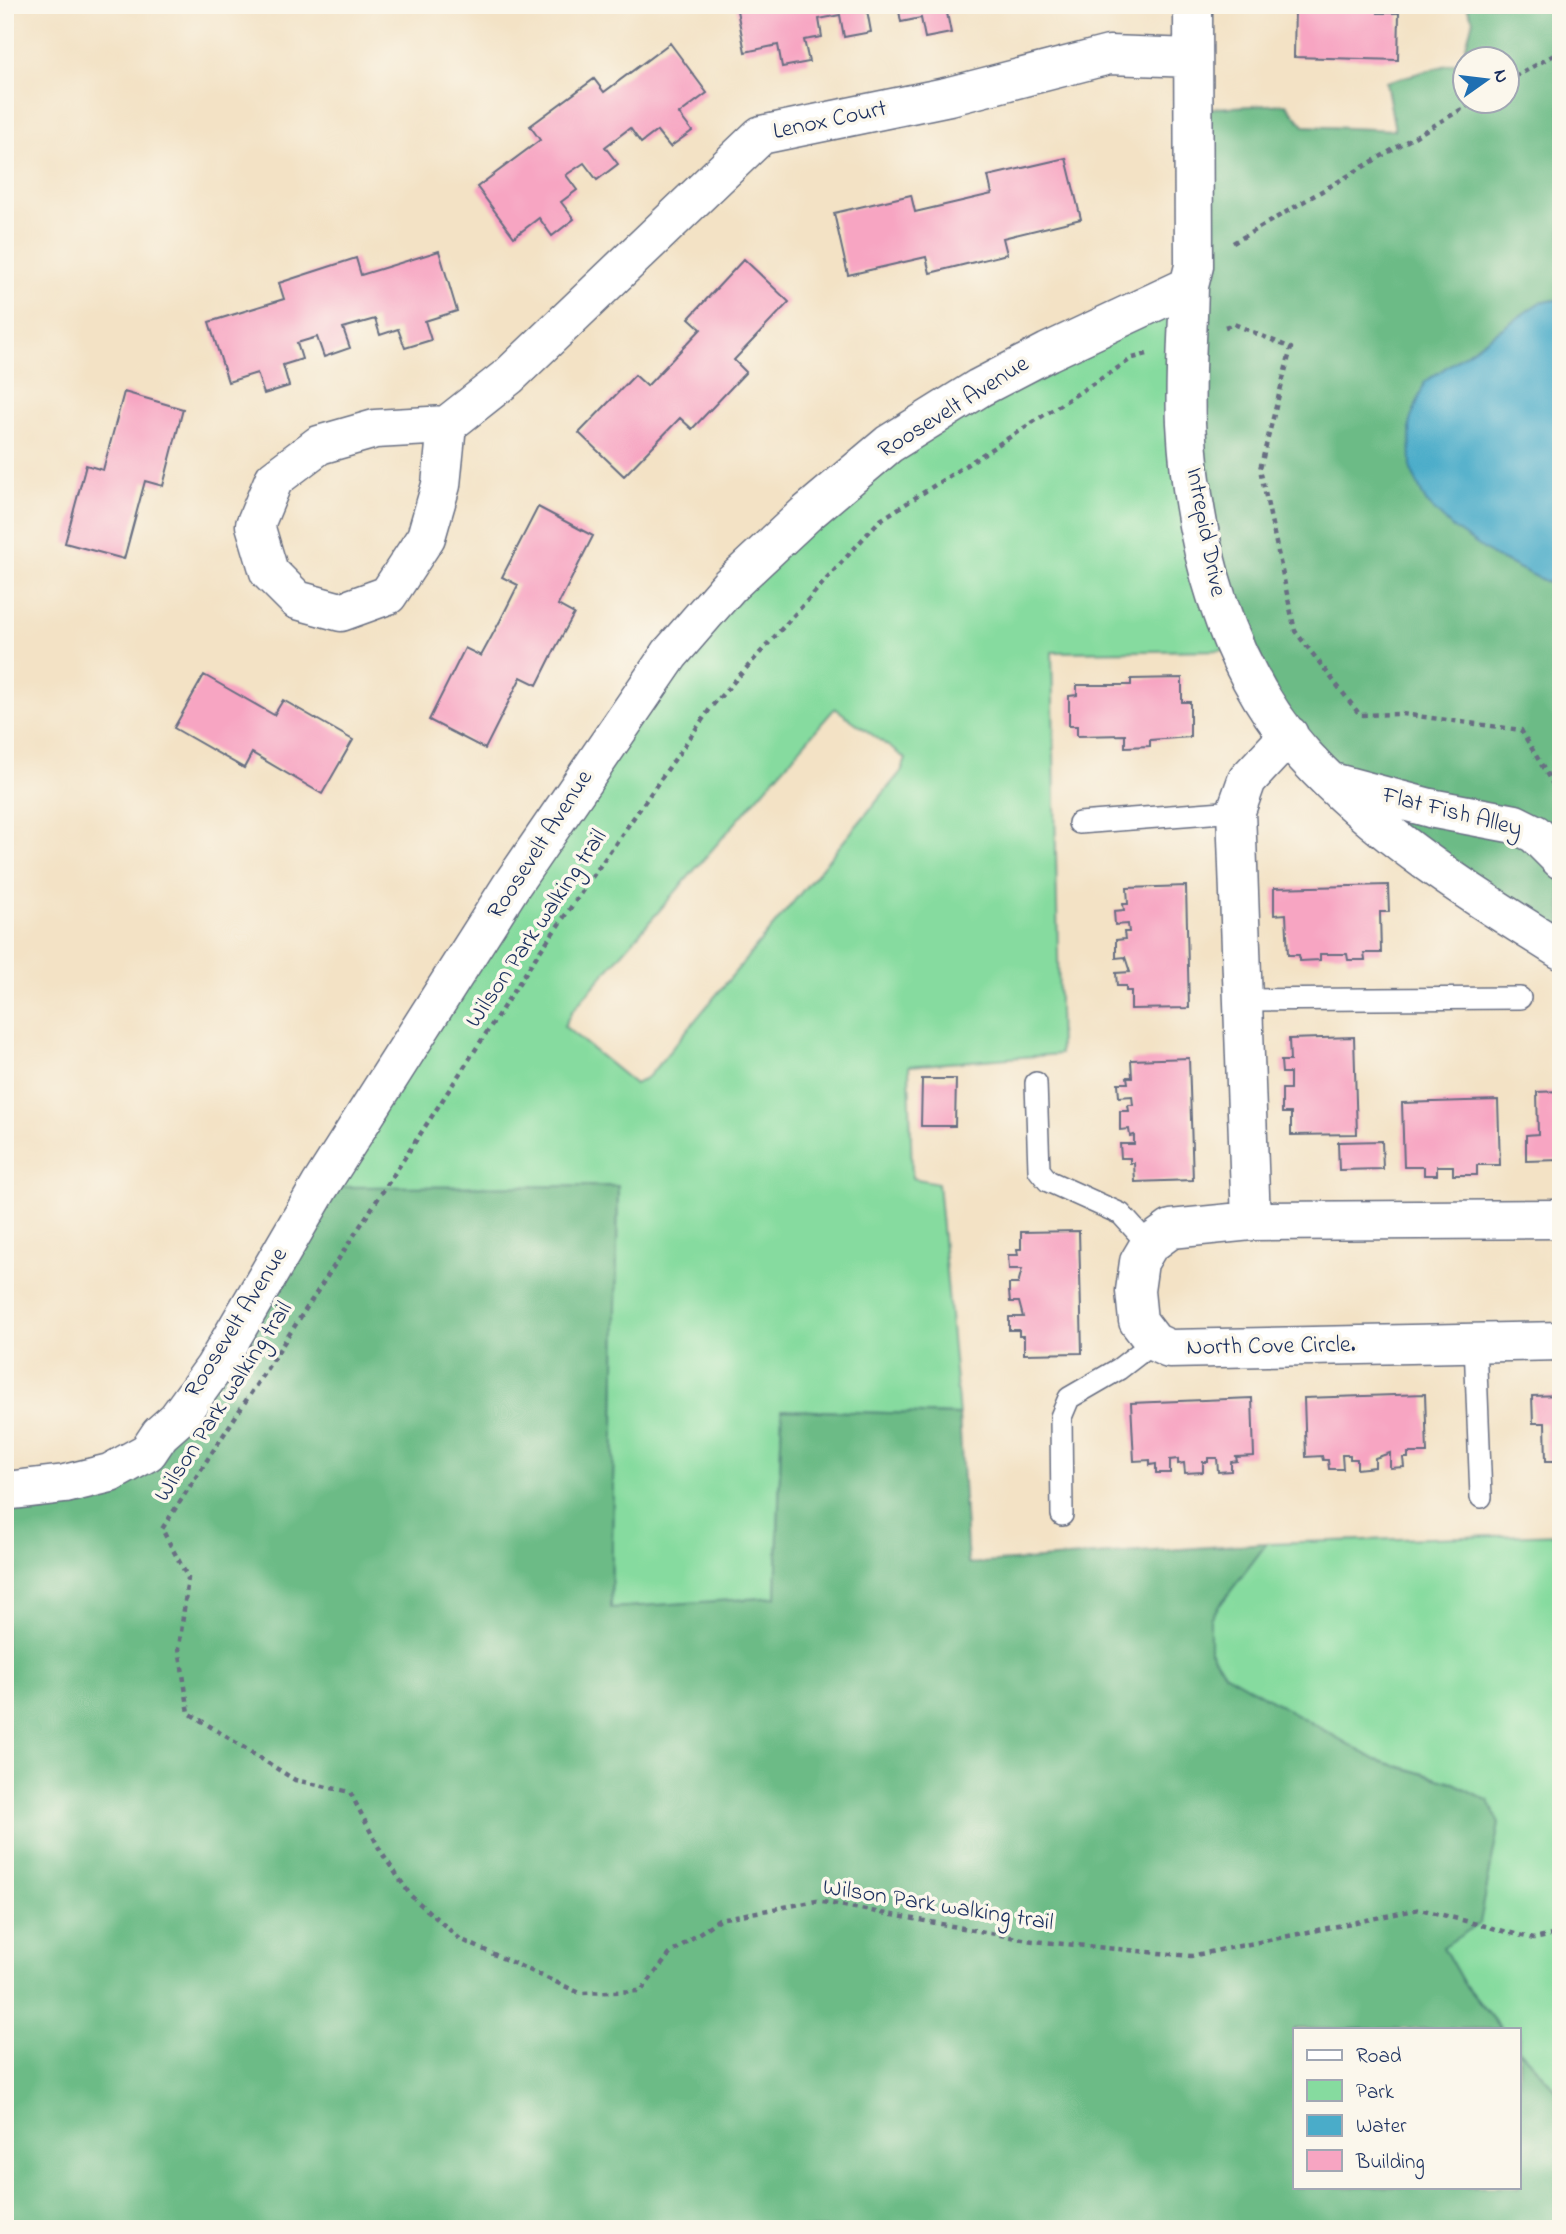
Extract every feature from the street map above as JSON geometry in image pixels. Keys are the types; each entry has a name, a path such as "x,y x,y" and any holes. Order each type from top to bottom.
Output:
{"street":[{"name":"Intrepid Drive","path":"1193,5 1191,276 1186,423 1199,525 1210,579 1244,665 1266,705 1305,756 1351,801 1401,841 1561,950"},
{"name":"Lenox Court","path":"447,425 509,376 761,135 950,96 1109,55 1193,58"},
{"name":"Roosevelt Avenue","path":"5,1491 65,1484 110,1473 148,1452 160,1434 177,1419 214,1368 320,1186 512,886 670,654 729,586 806,514 889,444 979,387 1191,276"},
{"path":"447,425 441,485 426,537 387,595 341,612 297,600 269,572 256,525 274,478 318,445 374,429 447,425"},
{"path":"1251,1221 1236,811 1247,780 1289,735"},
{"name":"Flat Fish Alley","path":"1334,783 1430,808 1515,824 1535,834 1561,860"},
{"path":"1149,1245 1171,1229 1251,1221 1561,1219"},
{"name":"North Cove Circle.","path":"1149,1245 1139,1262 1135,1291 1138,1321 1154,1342 1169,1349 1561,1341"}],"lane":[{"path":"1079,823 1236,811"},
{"path":"1243,1000 1520,998"},
{"path":"1036,1083 1038,1170 1048,1181 1121,1214 1149,1245"},
{"path":"1062,1515 1061,1416 1069,1398 1119,1369 1154,1342"},
{"path":"1475,1343 1481,1497"}],"path":[{"path":"1520,75 1561,51"},
{"path":"1191,276 1451,116"},
{"name":"Wilson Park walking trail","path":"879,521 712,706 536,957 162,1529 188,1578 179,1648 189,1713 295,1780 350,1792 381,1852 411,1896 421,1905 460,1939 580,1993 641,1991 670,1954 719,1919 817,1901 1033,1941 1191,1956 1420,1909 1534,1939 1561,1933"}],"green space":[{"path":"1466,5 1561,5 1561,299 1539,303 1425,382 1492,555 1561,589 1561,950 1305,756 1199,525 1197,109 1286,104 1304,126 1395,130 1386,82 1450,64 1450,116 1520,116 1520,46 1466,46 1473,20"},
{"path":"1176,291 1237,650 1052,652 1060,1054 909,1066 912,1178 938,1183 959,1415 782,1410 776,1598 611,1608 618,1187 330,1187 613,735 869,459","holes":["835,708 906,759 901,772 649,1076 635,1084 564,1026 572,1011"]},
{"path":"618,1186 611,1608 776,1597 782,1410 959,1415 968,1564 1267,1543 1210,1618 1210,1651 1224,1673 1376,1760 1452,1782 1489,1801 1499,1824 1480,1923 1443,1947 1464,1984 1500,2028 1293,2028 1293,2188 1520,2188 1520,2050 1561,2095 1561,2229 5,2229 5,1489 142,1456 330,1187"},
{"path":"1561,1534 1561,2095 1520,2050 1520,2028 1500,2028 1464,1984 1443,1947 1452,1782 1376,1760 1224,1673 1210,1651 1210,1618 1267,1543"}],"water":[{"path":"1561,299 1561,589 1492,555 1453,528 1426,502 1411,470 1410,421 1425,382 1539,303"}],"building":[{"path":"736,5 886,6 867,10 871,32 844,37 840,15 819,19 822,37 804,40 809,62 782,67 778,45 745,52"},
{"path":"898,5 980,7 947,13 951,33 925,38 921,18 901,22"},
{"path":"1295,5 1379,5 1378,13 1399,13 1398,60 1294,57"},
{"path":"670,43 707,93 679,114 692,131 670,147 657,131 641,143 630,128 605,147 618,164 597,180 584,163 566,175 577,190 561,202 574,219 552,236 539,218 514,237 477,187 540,140 530,126 594,79 604,92"},
{"path":"1066,158 1081,219 1003,238 1007,254 930,273 926,257 848,275 834,213 911,195 915,212 992,194 988,176"},
{"path":"439,251 457,311 425,321 431,340 405,348 398,329 380,335 375,319 343,328 350,348 324,357 317,337 297,343 302,359 283,365 289,386 264,394 257,373 228,382 209,322 284,299 279,283 356,258 361,275"},
{"path":"744,259 789,302 734,360 746,372 692,429 680,418 624,476 579,433 635,375 647,386 701,329 689,318"},
{"path":"124,392 183,409 163,486 145,481 124,559 65,543 86,465 103,470"},
{"path":"538,507 593,536 558,605 574,614 537,685 521,677 485,749 429,720 465,648 481,656 500,621 518,585 502,577"},
{"path":"204,675 274,715 283,700 353,740 322,794 252,753 244,768 174,728"},
{"path":"1182,678 1182,702 1190,702 1190,737 1150,740 1150,746 1125,747 1125,735 1077,736 1077,726 1069,726 1069,696 1077,695 1077,685 1131,685 1131,679"},
{"path":"1388,885 1389,912 1380,912 1381,953 1364,953 1365,960 1348,960 1347,954 1320,954 1320,960 1300,961 1299,955 1288,955 1286,914 1274,915 1274,888"},
{"path":"1186,886 1189,1008 1131,1009 1131,991 1126,991 1126,986 1117,986 1116,973 1130,972 1125,957 1116,958 1116,940 1125,939 1124,932 1129,932 1128,924 1115,925 1114,911 1124,910 1123,904 1128,904 1127,888"},
{"path":"1354,1037 1357,1134 1291,1135 1291,1113 1282,1113 1282,1089 1290,1089 1290,1073 1282,1073 1281,1061 1290,1061 1289,1039"},
{"path":"1189,1058 1193,1180 1135,1182 1134,1163 1130,1163 1130,1158 1121,1158 1120,1144 1134,1144 1134,1135 1130,1136 1129,1129 1120,1130 1120,1111 1129,1111 1128,1105 1133,1105 1132,1096 1119,1097 1118,1083 1128,1083 1127,1077 1132,1077 1131,1060"},
{"path":"922,1079 956,1079 955,1126 921,1126"},
{"path":"1561,1091 1561,1160 1526,1161 1526,1135 1538,1134 1537,1092"},
{"path":"1498,1100 1500,1165 1477,1165 1477,1175 1453,1175 1453,1166 1437,1166 1437,1175 1424,1175 1424,1167 1404,1167 1402,1103"},
{"path":"1382,1141 1383,1169 1339,1170 1338,1142"},
{"path":"1079,1231 1082,1353 1024,1354 1024,1336 1019,1336 1019,1330 1009,1330 1009,1317 1023,1317 1019,1302 1010,1302 1009,1292 1009,1284 1018,1284 1022,1269 1009,1269 1008,1255 1018,1255 1017,1249 1021,1249 1021,1232"},
{"path":"1425,1394 1427,1453 1408,1453 1408,1458 1403,1458 1404,1467 1390,1468 1390,1453 1375,1458 1375,1467 1357,1469 1357,1459 1350,1459 1350,1455 1342,1455 1343,1469 1329,1469 1328,1460 1323,1460 1322,1456 1306,1457 1304,1398"},
{"path":"1561,1395 1561,1470 1557,1470 1557,1461 1546,1461 1545,1423 1533,1423 1532,1396"},
{"path":"1252,1398 1254,1456 1236,1457 1237,1461 1231,1462 1231,1471 1218,1472 1217,1458 1208,1458 1208,1462 1203,1462 1203,1472 1185,1473 1184,1463 1178,1464 1178,1459 1170,1460 1170,1473 1156,1473 1156,1464 1150,1465 1150,1460 1134,1461 1131,1403"}]}
